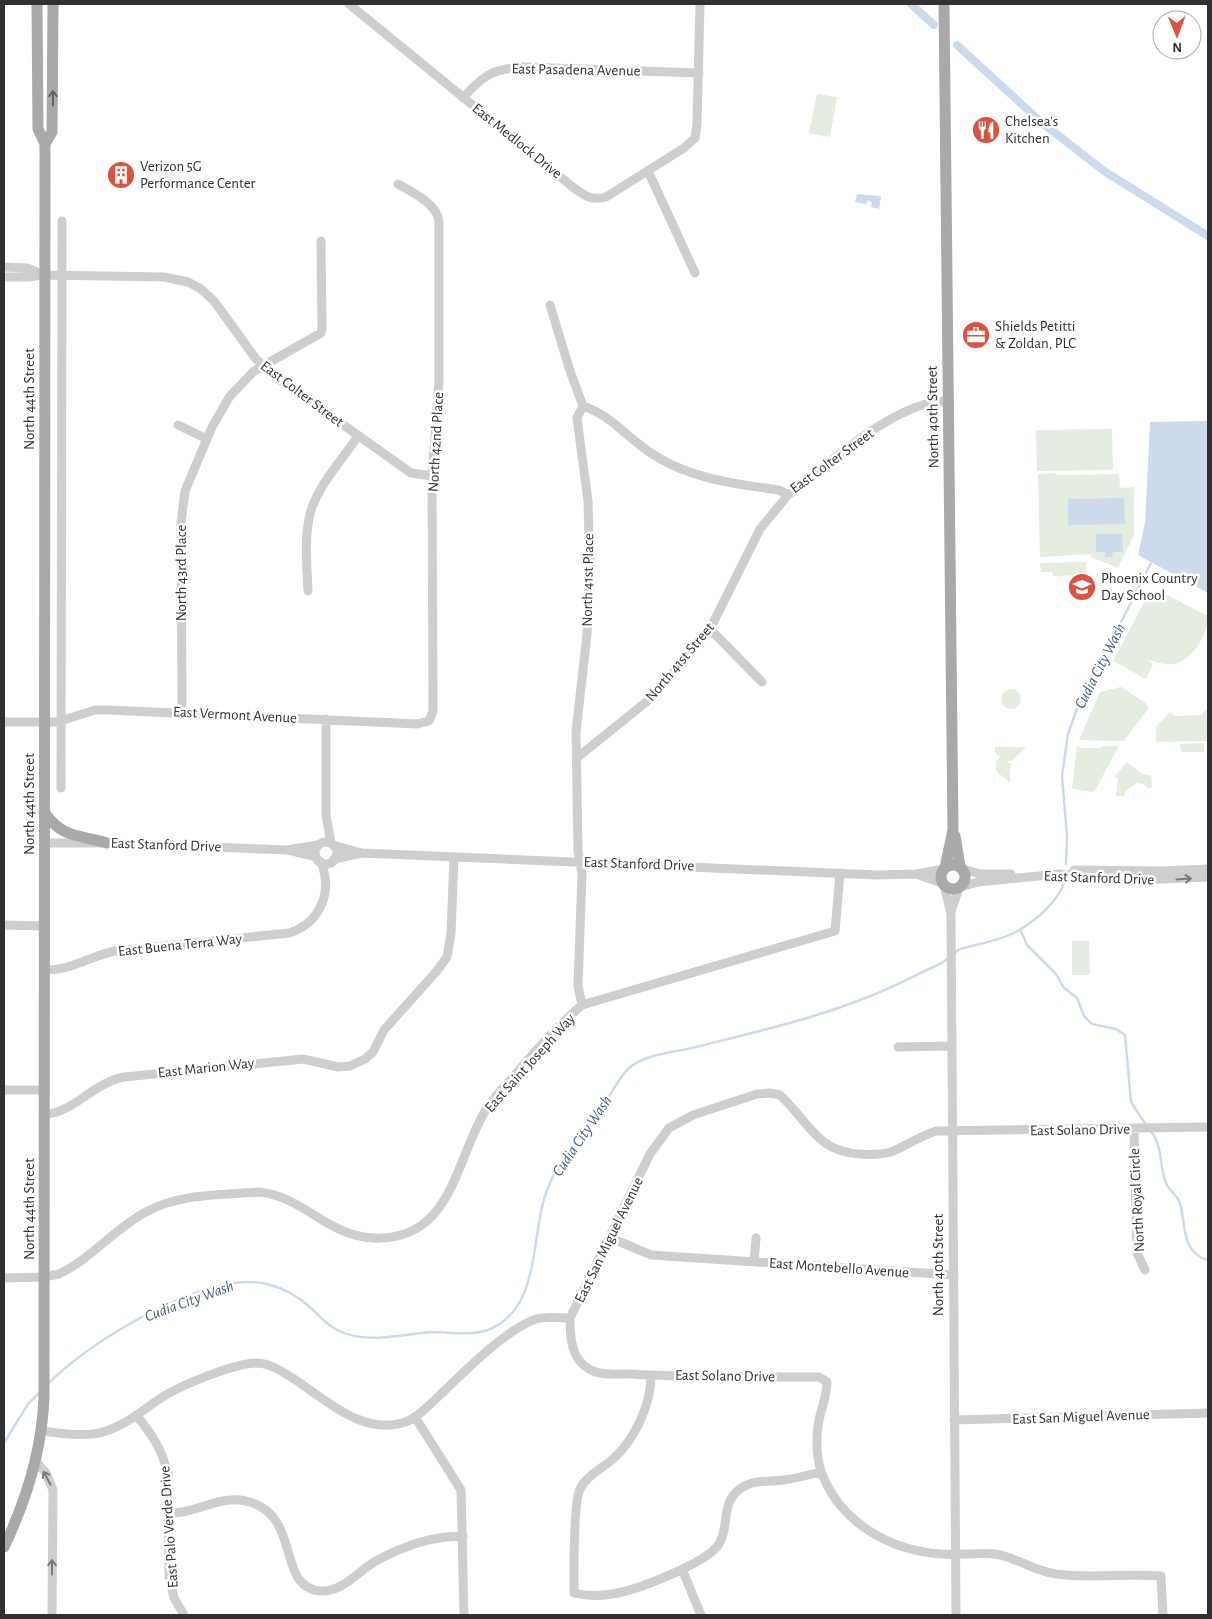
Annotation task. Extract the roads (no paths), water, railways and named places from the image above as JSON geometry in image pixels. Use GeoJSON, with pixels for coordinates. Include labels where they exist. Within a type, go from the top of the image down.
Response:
{"type":"FeatureCollection","features":[{"type":"Feature","properties":{"kind":"main road","name":"North 44th Street"},"geometry":{"type":"LineString","coordinates":[[4,1547],[24,1503],[36,1462],[42,1431],[45,1362],[45,144],[38,129],[37,4]]}},
{"type":"Feature","properties":{"kind":"main road","name":"North 44th Street"},"geometry":{"type":"LineString","coordinates":[[45,144],[52,132],[53,4]]}},
{"type":"Feature","properties":{"kind":"main road","name":"North 40th Street"},"geometry":{"type":"LineString","coordinates":[[944,4],[953,830],[961,868]]}},
{"type":"Feature","properties":{"kind":"main road"},"geometry":{"type":"LineString","coordinates":[[44,812],[52,824],[62,832],[107,843]]}},
{"type":"Feature","properties":{"kind":"main road","name":"North 40th Street"},"geometry":{"type":"LineString","coordinates":[[945,868],[953,830]]}},
{"type":"Feature","properties":{"kind":"main road"},"geometry":{"type":"LineString","coordinates":[[952,865],[961,868],[966,876],[960,887],[953,890],[943,884],[941,876],[945,868],[952,865]]}},
{"type":"Feature","properties":{"kind":"street","name":"East Medlock Drive"},"geometry":{"type":"LineString","coordinates":[[350,4],[588,198],[598,199],[606,197],[684,148],[695,138],[699,73]]}},
{"type":"Feature","properties":{"kind":"street"},"geometry":{"type":"LineString","coordinates":[[699,73],[700,4]]}},
{"type":"Feature","properties":{"kind":"street","name":"East Pasadena Avenue"},"geometry":{"type":"LineString","coordinates":[[463,98],[483,78],[503,68],[523,67],[699,73]]}},
{"type":"Feature","properties":{"kind":"street"},"geometry":{"type":"LineString","coordinates":[[648,171],[695,273]]}},
{"type":"Feature","properties":{"kind":"street","name":"North 42nd Place"},"geometry":{"type":"LineString","coordinates":[[398,184],[439,214],[439,380],[432,476],[433,711],[429,721]]}},
{"type":"Feature","properties":{"kind":"street"},"geometry":{"type":"LineString","coordinates":[[61,788],[62,221]]}},
{"type":"Feature","properties":{"kind":"street","name":"North 43rd Place"},"geometry":{"type":"LineString","coordinates":[[182,712],[182,506],[185,491],[207,438],[230,396],[254,371],[321,333],[321,242]]}},
{"type":"Feature","properties":{"kind":"street","name":"East Colter Street"},"geometry":{"type":"LineString","coordinates":[[4,267],[27,268],[44,275]]}},
{"type":"Feature","properties":{"kind":"street","name":"East Colter Street"},"geometry":{"type":"LineString","coordinates":[[4,277],[44,275],[164,277],[188,282],[202,289],[214,301],[256,359],[264,366],[411,473],[432,476]]}},
{"type":"Feature","properties":{"kind":"street"},"geometry":{"type":"LineString","coordinates":[[550,305],[583,406]]}},
{"type":"Feature","properties":{"kind":"street","name":"East Colter Street"},"geometry":{"type":"LineString","coordinates":[[583,406],[606,415],[648,451],[671,464],[708,478],[779,490],[788,495],[839,455],[888,422],[922,403],[947,401]]}},
{"type":"Feature","properties":{"kind":"street","name":"North 41st Place"},"geometry":{"type":"LineString","coordinates":[[582,1005],[578,986],[582,874],[579,862],[577,718],[587,638],[590,576],[588,502],[577,418],[583,406]]}},
{"type":"Feature","properties":{"kind":"street"},"geometry":{"type":"LineString","coordinates":[[178,426],[207,438]]}},
{"type":"Feature","properties":{"kind":"street"},"geometry":{"type":"LineString","coordinates":[[308,591],[307,535],[310,515],[318,494],[358,436]]}},
{"type":"Feature","properties":{"kind":"street","name":"North 41st Street"},"geometry":{"type":"LineString","coordinates":[[578,757],[651,698],[710,629],[760,530],[788,495]]}},
{"type":"Feature","properties":{"kind":"street"},"geometry":{"type":"LineString","coordinates":[[710,629],[762,682]]}},
{"type":"Feature","properties":{"kind":"street","name":"East Vermont Avenue"},"geometry":{"type":"LineString","coordinates":[[4,722],[44,723],[62,721],[95,710],[182,712],[417,724],[429,721]]}},
{"type":"Feature","properties":{"kind":"street"},"geometry":{"type":"LineString","coordinates":[[326,719],[326,815],[332,844],[336,852],[326,885]]}},
{"type":"Feature","properties":{"kind":"street"},"geometry":{"type":"LineString","coordinates":[[326,815],[319,844],[315,850],[326,885]]}},
{"type":"Feature","properties":{"kind":"street","name":"East Stanford Drive"},"geometry":{"type":"LineString","coordinates":[[44,843],[107,843],[287,850],[319,844],[332,844],[362,853],[840,873],[916,874],[945,868]]}},
{"type":"Feature","properties":{"kind":"street","name":"East Stanford Drive"},"geometry":{"type":"LineString","coordinates":[[287,850],[319,860],[333,860],[362,853]]}},
{"type":"Feature","properties":{"kind":"street","name":"East Marion Way"},"geometry":{"type":"LineString","coordinates":[[44,1114],[60,1113],[102,1083],[124,1077],[303,1059],[330,1066],[350,1066],[373,1052],[384,1030],[447,957],[451,933],[454,857]]}},
{"type":"Feature","properties":{"kind":"street","name":"East Stanford Drive"},"geometry":{"type":"LineString","coordinates":[[961,868],[970,872],[990,875],[1058,870],[1163,872],[1208,869]]}},
{"type":"Feature","properties":{"kind":"street","name":"East Saint Joseph Way"},"geometry":{"type":"LineString","coordinates":[[44,1277],[65,1272],[145,1212],[167,1202],[187,1198],[259,1192],[293,1201],[328,1226],[357,1236],[375,1238],[395,1236],[410,1231],[425,1223],[446,1200],[478,1124],[488,1106],[567,1018],[582,1005],[836,931],[840,873]]}},
{"type":"Feature","properties":{"kind":"street","name":"East Stanford Drive"},"geometry":{"type":"LineString","coordinates":[[916,874],[943,884]]}},
{"type":"Feature","properties":{"kind":"street","name":"East Stanford Drive"},"geometry":{"type":"LineString","coordinates":[[960,887],[978,882],[1058,874],[1140,880],[1208,877]]}},
{"type":"Feature","properties":{"kind":"street","name":"North 40th Street"},"geometry":{"type":"LineString","coordinates":[[943,884],[951,914],[956,1615]]}},
{"type":"Feature","properties":{"kind":"street","name":"East Buena Terra Way"},"geometry":{"type":"LineString","coordinates":[[44,970],[64,970],[91,957],[115,951],[289,933],[305,926],[315,918],[323,904],[326,885]]}},
{"type":"Feature","properties":{"kind":"street","name":"North 40th Street"},"geometry":{"type":"LineString","coordinates":[[951,914],[960,887]]}},
{"type":"Feature","properties":{"kind":"street"},"geometry":{"type":"LineString","coordinates":[[4,925],[44,926]]}},
{"type":"Feature","properties":{"kind":"street"},"geometry":{"type":"LineString","coordinates":[[898,1047],[951,1046]]}},
{"type":"Feature","properties":{"kind":"street"},"geometry":{"type":"LineString","coordinates":[[4,1090],[44,1090]]}},
{"type":"Feature","properties":{"kind":"street","name":"East San Miguel Avenue"},"geometry":{"type":"LineString","coordinates":[[42,1431],[92,1434],[105,1432],[177,1389],[232,1369],[256,1363],[280,1369],[352,1417],[369,1425],[391,1426],[404,1423],[414,1417],[481,1356],[522,1327],[537,1319],[570,1318],[650,1154],[669,1128],[693,1115],[757,1094],[770,1093],[780,1095],[826,1145],[838,1151],[875,1155],[891,1152],[919,1137],[936,1131],[952,1132]]}},
{"type":"Feature","properties":{"kind":"street","name":"East Solano Drive"},"geometry":{"type":"LineString","coordinates":[[952,1132],[1208,1127]]}},
{"type":"Feature","properties":{"kind":"street","name":"North Royal Circle"},"geometry":{"type":"LineString","coordinates":[[1134,1128],[1137,1253],[1145,1270]]}},
{"type":"Feature","properties":{"kind":"street","name":"East Montebello Avenue"},"geometry":{"type":"LineString","coordinates":[[610,1238],[651,1254],[954,1275]]}},
{"type":"Feature","properties":{"kind":"street","name":"East Montebello Avenue"},"geometry":{"type":"LineString","coordinates":[[754,1262],[756,1238]]}},
{"type":"Feature","properties":{"kind":"street"},"geometry":{"type":"LineString","coordinates":[[4,1278],[44,1277]]}},
{"type":"Feature","properties":{"kind":"street","name":"East Solano Drive"},"geometry":{"type":"LineString","coordinates":[[570,1318],[570,1338],[574,1352],[590,1370],[600,1373],[651,1376],[820,1378],[827,1382],[827,1396],[818,1427],[818,1456],[822,1472]]}},
{"type":"Feature","properties":{"kind":"street"},"geometry":{"type":"LineString","coordinates":[[651,1376],[649,1394],[634,1433],[615,1457],[585,1482],[580,1489],[576,1506],[574,1593],[597,1595],[625,1592],[702,1560],[719,1544],[729,1500],[738,1490],[756,1482],[784,1480],[822,1472],[843,1508],[877,1537],[913,1550],[955,1554],[1003,1555],[1044,1572],[1162,1576],[1163,1615]]}},
{"type":"Feature","properties":{"kind":"street","name":"East San Miguel Avenue"},"geometry":{"type":"LineString","coordinates":[[954,1420],[1208,1413]]}},
{"type":"Feature","properties":{"kind":"street","name":"East Palo Verde Drive"},"geometry":{"type":"LineString","coordinates":[[136,1415],[158,1444],[165,1459],[168,1474],[171,1588],[184,1615]]}},
{"type":"Feature","properties":{"kind":"street"},"geometry":{"type":"LineString","coordinates":[[414,1417],[461,1490],[464,1615]]}},
{"type":"Feature","properties":{"kind":"street"},"geometry":{"type":"LineString","coordinates":[[36,1462],[46,1473],[53,1490],[52,1615]]}},
{"type":"Feature","properties":{"kind":"street"},"geometry":{"type":"LineString","coordinates":[[168,1513],[190,1511],[214,1501],[225,1499],[252,1503],[280,1525],[288,1544],[293,1572],[298,1579],[306,1586],[322,1591],[341,1586],[376,1561],[408,1546],[434,1539],[463,1536]]}},
{"type":"Feature","properties":{"kind":"street"},"geometry":{"type":"LineString","coordinates":[[682,1569],[701,1615]]}},
{"type":"Feature","properties":{"kind":"water"},"geometry":{"type":"Polygon","coordinates":[[[857,194],[881,196],[879,209],[871,207],[872,202],[867,201],[866,204],[855,202],[857,194]]]}},
{"type":"Feature","properties":{"kind":"water"},"geometry":{"type":"Polygon","coordinates":[[[1208,421],[1208,593],[1138,555],[1145,523],[1150,422],[1208,421]]]}},
{"type":"Feature","properties":{"kind":"water"},"geometry":{"type":"Polygon","coordinates":[[[1124,498],[1125,524],[1068,525],[1068,499],[1124,498]]]}},
{"type":"Feature","properties":{"kind":"water"},"geometry":{"type":"Polygon","coordinates":[[[1096,534],[1122,534],[1123,552],[1113,552],[1112,557],[1105,557],[1105,552],[1096,552],[1096,534]]]}},
{"type":"Feature","properties":{"kind":"waterway"},"geometry":{"type":"LineString","coordinates":[[911,4],[934,25]]}},
{"type":"Feature","properties":{"kind":"waterway"},"geometry":{"type":"LineString","coordinates":[[957,45],[1041,122],[1104,171],[1208,236]]}},
{"type":"Feature","properties":{"kind":"waterway","name":"Cudia City Wash"},"geometry":{"type":"LineString","coordinates":[[1066,864],[1067,836],[1062,776],[1068,734],[1077,709],[1152,561]]}},
{"type":"Feature","properties":{"kind":"waterway","name":"Cudia City Wash"},"geometry":{"type":"LineString","coordinates":[[954,953],[960,949],[1002,938],[1023,928],[1052,903],[1065,880]]}},
{"type":"Feature","properties":{"kind":"waterway"},"geometry":{"type":"LineString","coordinates":[[1020,929],[1027,945],[1056,974],[1064,988],[1077,998],[1084,1016],[1092,1024],[1116,1029],[1125,1035],[1131,1102],[1146,1125]]}},
{"type":"Feature","properties":{"kind":"waterway","name":"Cudia City Wash"},"geometry":{"type":"LineString","coordinates":[[48,1384],[66,1367],[91,1349],[119,1330],[150,1313],[182,1298],[214,1287],[242,1282],[267,1284],[285,1290],[306,1304],[333,1328],[360,1337],[372,1338],[432,1332],[468,1333],[488,1330],[505,1320],[518,1305],[526,1288],[542,1208],[552,1178],[619,1080],[634,1064],[649,1057],[798,1021],[840,1008],[891,987],[942,963],[948,958]]}},
{"type":"Feature","properties":{"kind":"waterway"},"geometry":{"type":"LineString","coordinates":[[1151,1131],[1158,1144],[1164,1178],[1179,1201],[1188,1243],[1199,1256],[1208,1260]]}},
{"type":"Feature","properties":{"kind":"waterway","name":"Cudia City Wash"},"geometry":{"type":"LineString","coordinates":[[4,1443],[28,1404],[40,1392]]}},
{"type":"Feature","properties":{"kind":"place","name":"Chelsea's Kitchen"},"geometry":{"type":"Point","coordinates":[986,130]}},
{"type":"Feature","properties":{"kind":"place","name":"Verizon 5G Performance Center"},"geometry":{"type":"Point","coordinates":[121,175]}},
{"type":"Feature","properties":{"kind":"place","name":"Shields Petitti & Zoldan, PLC"},"geometry":{"type":"Point","coordinates":[976,335]}},
{"type":"Feature","properties":{"kind":"place","name":"Phoenix Country Day School"},"geometry":{"type":"Point","coordinates":[1082,587]}}]}
